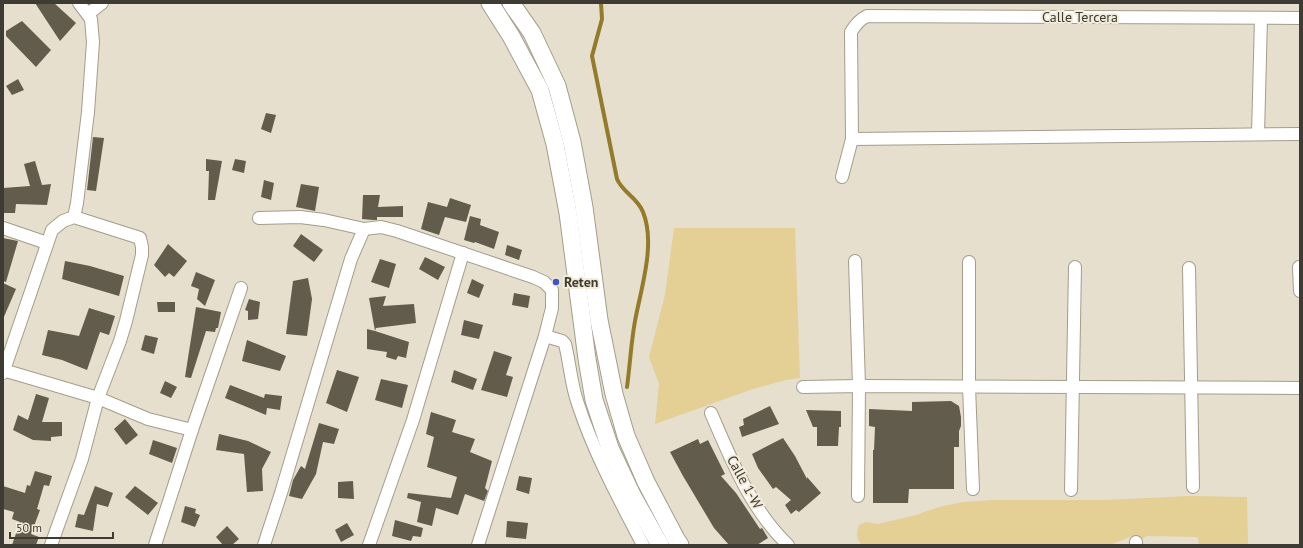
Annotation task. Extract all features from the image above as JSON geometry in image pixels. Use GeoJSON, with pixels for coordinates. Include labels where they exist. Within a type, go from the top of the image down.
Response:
{"type":"FeatureCollection","features":[{"type":"Feature","properties":{"kind":"main road"},"geometry":{"type":"LineString","coordinates":[[490,3],[511,36],[540,90],[555,144],[568,213],[587,359],[594,400],[610,448],[632,495],[660,545]]}},
{"type":"Feature","properties":{"kind":"main road"},"geometry":{"type":"LineString","coordinates":[[511,3],[532,33],[557,86],[572,142],[584,207],[599,320],[614,394],[626,436],[646,482],[680,545]]}},
{"type":"Feature","properties":{"kind":"street"},"geometry":{"type":"LineString","coordinates":[[74,217],[88,112],[93,42],[91,19],[79,3]]}},
{"type":"Feature","properties":{"kind":"street"},"geometry":{"type":"LineString","coordinates":[[88,14],[102,3]]}},
{"type":"Feature","properties":{"kind":"street","name":"Calle Tercera"},"geometry":{"type":"LineString","coordinates":[[852,139],[851,32],[860,20],[867,16],[1300,18]]}},
{"type":"Feature","properties":{"kind":"street"},"geometry":{"type":"LineString","coordinates":[[1258,134],[1261,18]]}},
{"type":"Feature","properties":{"kind":"street"},"geometry":{"type":"LineString","coordinates":[[842,178],[852,139],[1300,134]]}},
{"type":"Feature","properties":{"kind":"street"},"geometry":{"type":"LineString","coordinates":[[51,545],[82,459],[98,398],[126,321],[142,255],[140,238],[74,217],[63,222],[52,230],[3,371],[98,398],[148,419],[192,430]]}},
{"type":"Feature","properties":{"kind":"street"},"geometry":{"type":"LineString","coordinates":[[259,218],[300,217],[324,220],[364,229],[381,227],[533,277],[544,282],[552,290],[552,308],[545,336],[478,545]]}},
{"type":"Feature","properties":{"kind":"street"},"geometry":{"type":"LineString","coordinates":[[3,228],[47,243]]}},
{"type":"Feature","properties":{"kind":"street"},"geometry":{"type":"LineString","coordinates":[[264,545],[351,259],[364,229]]}},
{"type":"Feature","properties":{"kind":"street"},"geometry":{"type":"LineString","coordinates":[[369,545],[413,420],[463,254]]}},
{"type":"Feature","properties":{"kind":"street"},"geometry":{"type":"LineString","coordinates":[[855,261],[859,386],[858,496]]}},
{"type":"Feature","properties":{"kind":"street"},"geometry":{"type":"LineString","coordinates":[[969,262],[969,387],[973,489]]}},
{"type":"Feature","properties":{"kind":"street"},"geometry":{"type":"LineString","coordinates":[[1072,490],[1074,267]]}},
{"type":"Feature","properties":{"kind":"street"},"geometry":{"type":"LineString","coordinates":[[1299,267],[1300,291]]}},
{"type":"Feature","properties":{"kind":"street"},"geometry":{"type":"LineString","coordinates":[[1189,268],[1193,488]]}},
{"type":"Feature","properties":{"kind":"street"},"geometry":{"type":"LineString","coordinates":[[155,545],[192,430],[241,288]]}},
{"type":"Feature","properties":{"kind":"street"},"geometry":{"type":"LineString","coordinates":[[545,336],[562,341],[565,344],[577,402],[589,435],[643,545]]}},
{"type":"Feature","properties":{"kind":"street"},"geometry":{"type":"LineString","coordinates":[[803,387],[1300,388]]}},
{"type":"Feature","properties":{"kind":"street","name":"Calle 1-W"},"geometry":{"type":"LineString","coordinates":[[711,413],[735,468],[756,505],[777,535],[788,545]]}},
{"type":"Feature","properties":{"kind":"shaded area"},"geometry":{"type":"Polygon","coordinates":[[[674,228],[795,228],[800,378],[786,380],[753,389],[655,424],[659,384],[649,357],[665,295],[674,228]]]}},
{"type":"Feature","properties":{"kind":"shaded area"},"geometry":{"type":"Polygon","coordinates":[[[1189,496],[1247,497],[1248,545],[1199,545],[1198,537],[1147,536],[1136,542],[1132,536],[1110,545],[862,545],[857,536],[859,525],[866,522],[878,524],[963,502],[994,500],[1106,500],[1189,496]]]}},
{"type":"Feature","properties":{"kind":"building"},"geometry":{"type":"Polygon","coordinates":[[[35,3],[54,3],[76,23],[60,41],[35,3]]]}},
{"type":"Feature","properties":{"kind":"building"},"geometry":{"type":"Polygon","coordinates":[[[22,21],[51,50],[36,67],[6,36],[6,31],[22,21]]]}},
{"type":"Feature","properties":{"kind":"building"},"geometry":{"type":"Polygon","coordinates":[[[18,79],[24,90],[12,95],[6,86],[18,79]]]}},
{"type":"Feature","properties":{"kind":"building"},"geometry":{"type":"Polygon","coordinates":[[[266,113],[276,115],[271,133],[261,129],[266,113]]]}},
{"type":"Feature","properties":{"kind":"building"},"geometry":{"type":"Polygon","coordinates":[[[93,137],[104,138],[96,191],[87,190],[93,137]]]}},
{"type":"Feature","properties":{"kind":"building"},"geometry":{"type":"Polygon","coordinates":[[[206,159],[222,161],[215,200],[208,200],[209,171],[206,171],[206,159]]]}},
{"type":"Feature","properties":{"kind":"building"},"geometry":{"type":"Polygon","coordinates":[[[235,159],[246,161],[244,173],[232,170],[235,159]]]}},
{"type":"Feature","properties":{"kind":"building"},"geometry":{"type":"Polygon","coordinates":[[[35,161],[42,185],[51,184],[47,205],[16,204],[15,213],[3,213],[3,188],[30,186],[24,164],[35,161]]]}},
{"type":"Feature","properties":{"kind":"building"},"geometry":{"type":"Polygon","coordinates":[[[264,180],[274,183],[271,200],[261,197],[264,180]]]}},
{"type":"Feature","properties":{"kind":"building"},"geometry":{"type":"Polygon","coordinates":[[[301,184],[319,187],[315,211],[296,207],[301,184]]]}},
{"type":"Feature","properties":{"kind":"building"},"geometry":{"type":"Polygon","coordinates":[[[363,195],[380,195],[378,207],[403,206],[403,217],[377,217],[377,220],[362,219],[363,195]]]}},
{"type":"Feature","properties":{"kind":"building"},"geometry":{"type":"Polygon","coordinates":[[[450,198],[471,205],[466,222],[445,217],[439,235],[421,229],[428,202],[447,207],[450,198]]]}},
{"type":"Feature","properties":{"kind":"building"},"geometry":{"type":"Polygon","coordinates":[[[470,216],[481,219],[480,225],[499,232],[494,249],[475,242],[464,240],[470,216]]]}},
{"type":"Feature","properties":{"kind":"building"},"geometry":{"type":"Polygon","coordinates":[[[301,234],[323,250],[314,262],[293,246],[301,234]]]}},
{"type":"Feature","properties":{"kind":"building"},"geometry":{"type":"Polygon","coordinates":[[[3,238],[18,241],[6,282],[3,281],[3,238]]]}},
{"type":"Feature","properties":{"kind":"building"},"geometry":{"type":"Polygon","coordinates":[[[168,244],[187,261],[174,277],[169,273],[165,277],[154,265],[168,244]]]}},
{"type":"Feature","properties":{"kind":"building"},"geometry":{"type":"Polygon","coordinates":[[[507,245],[522,250],[519,260],[505,255],[507,245]]]}},
{"type":"Feature","properties":{"kind":"building"},"geometry":{"type":"Polygon","coordinates":[[[425,257],[445,267],[438,280],[419,269],[425,257]]]}},
{"type":"Feature","properties":{"kind":"building"},"geometry":{"type":"Polygon","coordinates":[[[380,259],[396,264],[389,288],[371,282],[380,259]]]}},
{"type":"Feature","properties":{"kind":"building"},"geometry":{"type":"Polygon","coordinates":[[[65,261],[90,266],[124,276],[119,296],[62,279],[65,261]]]}},
{"type":"Feature","properties":{"kind":"building"},"geometry":{"type":"Polygon","coordinates":[[[196,272],[215,280],[205,306],[197,299],[199,289],[191,286],[196,272]]]}},
{"type":"Feature","properties":{"kind":"building"},"geometry":{"type":"Polygon","coordinates":[[[308,278],[312,299],[307,336],[286,334],[293,281],[308,278]]]}},
{"type":"Feature","properties":{"kind":"building"},"geometry":{"type":"Polygon","coordinates":[[[472,279],[484,285],[479,298],[467,293],[472,279]]]}},
{"type":"Feature","properties":{"kind":"building"},"geometry":{"type":"Polygon","coordinates":[[[3,283],[16,289],[3,319],[3,283]]]}},
{"type":"Feature","properties":{"kind":"building"},"geometry":{"type":"Polygon","coordinates":[[[514,293],[530,296],[528,308],[512,305],[514,293]]]}},
{"type":"Feature","properties":{"kind":"building"},"geometry":{"type":"Polygon","coordinates":[[[386,296],[383,306],[414,304],[416,323],[376,328],[375,331],[369,298],[386,296]]]}},
{"type":"Feature","properties":{"kind":"building"},"geometry":{"type":"Polygon","coordinates":[[[249,299],[260,302],[258,319],[248,320],[248,311],[245,310],[249,299]]]}},
{"type":"Feature","properties":{"kind":"building"},"geometry":{"type":"Polygon","coordinates":[[[157,302],[175,302],[175,312],[158,312],[157,302]]]}},
{"type":"Feature","properties":{"kind":"building"},"geometry":{"type":"Polygon","coordinates":[[[196,307],[221,312],[218,328],[216,328],[215,332],[206,331],[191,378],[185,377],[196,307]]]}},
{"type":"Feature","properties":{"kind":"building"},"geometry":{"type":"Polygon","coordinates":[[[89,308],[115,316],[109,335],[100,332],[87,370],[62,360],[42,355],[48,330],[79,336],[89,308]]]}},
{"type":"Feature","properties":{"kind":"building"},"geometry":{"type":"Polygon","coordinates":[[[464,320],[483,325],[479,339],[461,335],[464,320]]]}},
{"type":"Feature","properties":{"kind":"building"},"geometry":{"type":"Polygon","coordinates":[[[367,329],[409,342],[406,358],[398,356],[396,360],[386,357],[387,352],[367,349],[367,329]]]}},
{"type":"Feature","properties":{"kind":"building"},"geometry":{"type":"Polygon","coordinates":[[[145,335],[158,338],[154,354],[141,350],[145,335]]]}},
{"type":"Feature","properties":{"kind":"building"},"geometry":{"type":"Polygon","coordinates":[[[247,340],[286,356],[280,371],[242,361],[247,340]]]}},
{"type":"Feature","properties":{"kind":"building"},"geometry":{"type":"Polygon","coordinates":[[[494,351],[512,357],[506,375],[513,377],[507,397],[481,390],[494,351]]]}},
{"type":"Feature","properties":{"kind":"building"},"geometry":{"type":"Polygon","coordinates":[[[337,370],[359,377],[347,412],[326,403],[337,370]]]}},
{"type":"Feature","properties":{"kind":"building"},"geometry":{"type":"Polygon","coordinates":[[[454,370],[477,379],[473,390],[451,382],[454,370]]]}},
{"type":"Feature","properties":{"kind":"building"},"geometry":{"type":"Polygon","coordinates":[[[381,379],[408,385],[402,408],[375,400],[381,379]]]}},
{"type":"Feature","properties":{"kind":"building"},"geometry":{"type":"Polygon","coordinates":[[[165,381],[177,387],[171,398],[160,393],[165,381]]]}},
{"type":"Feature","properties":{"kind":"building"},"geometry":{"type":"Polygon","coordinates":[[[230,385],[264,398],[265,394],[282,396],[280,410],[267,408],[266,415],[225,398],[230,385]]]}},
{"type":"Feature","properties":{"kind":"building"},"geometry":{"type":"Polygon","coordinates":[[[36,394],[49,398],[42,422],[62,422],[62,436],[51,437],[51,441],[33,440],[13,430],[18,415],[28,420],[36,394]]]}},
{"type":"Feature","properties":{"kind":"building"},"geometry":{"type":"Polygon","coordinates":[[[951,401],[959,406],[961,417],[959,447],[954,447],[954,489],[909,489],[908,503],[873,503],[873,450],[875,427],[869,426],[869,409],[912,411],[912,402],[951,401]]]}},
{"type":"Feature","properties":{"kind":"building"},"geometry":{"type":"Polygon","coordinates":[[[770,406],[779,424],[742,437],[739,427],[744,425],[743,419],[770,406]]]}},
{"type":"Feature","properties":{"kind":"building"},"geometry":{"type":"Polygon","coordinates":[[[806,410],[841,411],[841,427],[839,427],[838,446],[817,446],[817,427],[813,427],[806,410]]]}},
{"type":"Feature","properties":{"kind":"building"},"geometry":{"type":"Polygon","coordinates":[[[431,412],[456,420],[452,432],[475,439],[470,452],[492,461],[485,488],[488,491],[484,501],[465,494],[458,515],[436,508],[432,526],[417,522],[421,502],[407,498],[408,493],[451,498],[457,477],[427,467],[434,437],[426,434],[431,412]]]}},
{"type":"Feature","properties":{"kind":"building"},"geometry":{"type":"Polygon","coordinates":[[[125,419],[138,435],[126,445],[114,429],[125,419]]]}},
{"type":"Feature","properties":{"kind":"building"},"geometry":{"type":"Polygon","coordinates":[[[319,423],[339,429],[334,444],[323,442],[316,474],[302,499],[289,496],[293,480],[301,466],[305,469],[319,423]]]}},
{"type":"Feature","properties":{"kind":"building"},"geometry":{"type":"Polygon","coordinates":[[[219,434],[248,441],[271,452],[262,469],[263,491],[247,492],[244,454],[216,450],[219,434]]]}},
{"type":"Feature","properties":{"kind":"building"},"geometry":{"type":"Polygon","coordinates":[[[783,438],[795,456],[807,479],[807,477],[821,493],[799,512],[796,510],[791,514],[785,505],[791,500],[776,487],[773,489],[758,468],[752,454],[783,438]]]}},
{"type":"Feature","properties":{"kind":"building"},"geometry":{"type":"Polygon","coordinates":[[[698,439],[700,444],[708,440],[725,474],[721,476],[736,493],[760,529],[762,528],[768,538],[757,545],[729,545],[714,528],[683,476],[670,452],[698,439]]]}},
{"type":"Feature","properties":{"kind":"building"},"geometry":{"type":"Polygon","coordinates":[[[153,440],[177,448],[172,463],[149,454],[153,440]]]}},
{"type":"Feature","properties":{"kind":"building"},"geometry":{"type":"Polygon","coordinates":[[[35,471],[52,476],[49,486],[44,485],[37,509],[40,510],[31,534],[39,537],[36,545],[12,545],[20,522],[12,519],[14,512],[3,509],[3,486],[25,493],[27,485],[30,486],[35,471]]]}},
{"type":"Feature","properties":{"kind":"building"},"geometry":{"type":"Polygon","coordinates":[[[519,476],[532,478],[529,494],[516,490],[519,476]]]}},
{"type":"Feature","properties":{"kind":"building"},"geometry":{"type":"Polygon","coordinates":[[[353,481],[354,499],[338,498],[338,482],[353,481]]]}},
{"type":"Feature","properties":{"kind":"building"},"geometry":{"type":"Polygon","coordinates":[[[95,486],[113,493],[108,507],[97,504],[93,531],[75,527],[78,514],[84,515],[95,486]]]}},
{"type":"Feature","properties":{"kind":"building"},"geometry":{"type":"Polygon","coordinates":[[[135,486],[158,503],[148,515],[125,497],[135,486]]]}},
{"type":"Feature","properties":{"kind":"building"},"geometry":{"type":"Polygon","coordinates":[[[185,506],[196,509],[195,513],[200,515],[195,527],[181,522],[185,506]]]}},
{"type":"Feature","properties":{"kind":"building"},"geometry":{"type":"Polygon","coordinates":[[[395,520],[423,528],[421,537],[413,536],[411,541],[392,536],[395,520]]]}},
{"type":"Feature","properties":{"kind":"building"},"geometry":{"type":"Polygon","coordinates":[[[507,521],[528,523],[526,539],[506,537],[507,521]]]}},
{"type":"Feature","properties":{"kind":"building"},"geometry":{"type":"Polygon","coordinates":[[[347,523],[354,535],[341,542],[335,530],[347,523]]]}},
{"type":"Feature","properties":{"kind":"building"},"geometry":{"type":"Polygon","coordinates":[[[227,526],[239,539],[232,545],[223,545],[216,537],[227,526]]]}},
{"type":"Feature","properties":{"kind":"waterway"},"geometry":{"type":"LineString","coordinates":[[601,3],[602,19],[592,56],[617,179],[623,188],[637,202],[643,212],[647,225],[648,238],[648,252],[634,329],[627,387]]}},
{"type":"Feature","properties":{"kind":"place","name":"Reten"},"geometry":{"type":"Point","coordinates":[556,282]}}]}
